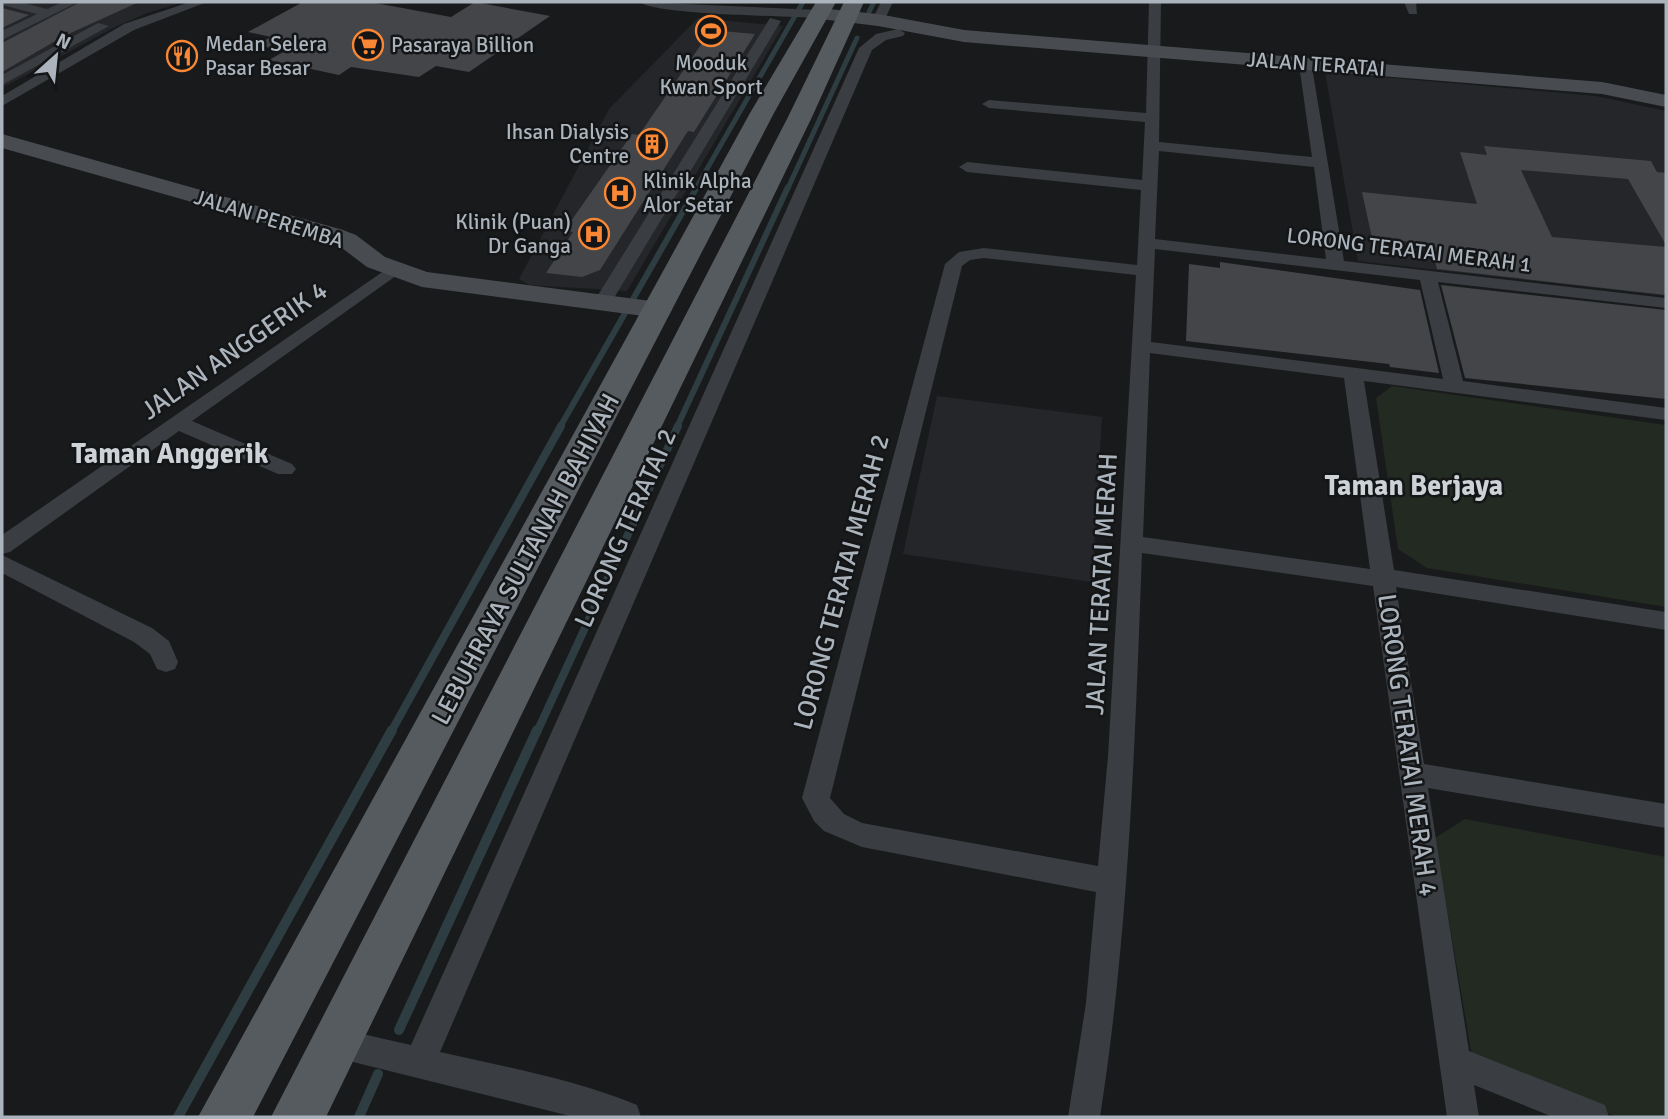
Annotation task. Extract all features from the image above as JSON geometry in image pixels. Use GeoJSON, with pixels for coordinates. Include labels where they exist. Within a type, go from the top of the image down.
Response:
{"type":"FeatureCollection","features":[{"type":"Feature","properties":{"kind":"main road","name":"LEBUHRAYA SULTANAH BAHIYAH"},"geometry":{"type":"LineString","coordinates":[[225,1117],[629,306],[762,113],[813,16]]}},
{"type":"Feature","properties":{"kind":"main road","name":"LEBUHRAYA SULTANAH BAHIYAH"},"geometry":{"type":"LineString","coordinates":[[298,1117],[800,117],[848,16]]}},
{"type":"Feature","properties":{"kind":"street"},"geometry":{"type":"LineString","coordinates":[[2,5],[7,2],[46,13]]}},
{"type":"Feature","properties":{"kind":"street"},"geometry":{"type":"LineString","coordinates":[[2,36],[72,2]]}},
{"type":"Feature","properties":{"kind":"street"},"geometry":{"type":"LineString","coordinates":[[2,81],[72,40],[136,10],[164,2]]}},
{"type":"Feature","properties":{"kind":"street"},"geometry":{"type":"LineString","coordinates":[[2,102],[129,27],[201,2]]}},
{"type":"Feature","properties":{"kind":"street"},"geometry":{"type":"LineString","coordinates":[[646,2],[681,7],[735,5],[781,18]]}},
{"type":"Feature","properties":{"kind":"street"},"geometry":{"type":"LineString","coordinates":[[878,20],[887,2]]}},
{"type":"Feature","properties":{"kind":"street","name":"JALAN TERATAI MERAH"},"geometry":{"type":"LineString","coordinates":[[1084,1117],[1099,1016],[1121,757],[1156,51],[1155,2]]}},
{"type":"Feature","properties":{"kind":"street"},"geometry":{"type":"LineString","coordinates":[[681,7],[702,14],[781,18],[848,16]]}},
{"type":"Feature","properties":{"kind":"street","name":"JALAN TERATAI"},"geometry":{"type":"LineString","coordinates":[[848,16],[964,36]]}},
{"type":"Feature","properties":{"kind":"street","name":"JALAN TERATAI"},"geometry":{"type":"LineString","coordinates":[[848,16],[898,33],[964,36],[1569,85],[1666,101]]}},
{"type":"Feature","properties":{"kind":"street"},"geometry":{"type":"LineString","coordinates":[[629,306],[781,18]]}},
{"type":"Feature","properties":{"kind":"street","name":"LORONG TERATAI 2"},"geometry":{"type":"LineString","coordinates":[[419,1063],[869,44],[881,37],[898,33]]}},
{"type":"Feature","properties":{"kind":"street"},"geometry":{"type":"LineString","coordinates":[[1307,64],[1336,265]]}},
{"type":"Feature","properties":{"kind":"street"},"geometry":{"type":"LineString","coordinates":[[2,88],[20,91]]}},
{"type":"Feature","properties":{"kind":"street"},"geometry":{"type":"LineString","coordinates":[[989,104],[1152,118]]}},
{"type":"Feature","properties":{"kind":"street","name":"JALAN PEREMBA"},"geometry":{"type":"LineString","coordinates":[[2,141],[334,236],[394,269],[422,279],[629,306]]}},
{"type":"Feature","properties":{"kind":"street"},"geometry":{"type":"LineString","coordinates":[[1151,146],[1321,163]]}},
{"type":"Feature","properties":{"kind":"street"},"geometry":{"type":"LineString","coordinates":[[967,167],[1149,186]]}},
{"type":"Feature","properties":{"kind":"street","name":"LORONG TERATAI MERAH 1"},"geometry":{"type":"LineString","coordinates":[[1146,243],[1666,303]]}},
{"type":"Feature","properties":{"kind":"street","name":"LORONG TERATAI MERAH 2"},"geometry":{"type":"LineString","coordinates":[[1111,882],[862,835],[840,828],[824,815],[816,798],[818,779],[954,264],[965,256],[984,253],[1145,271]]}},
{"type":"Feature","properties":{"kind":"street","name":"JALAN ANGGERIK 4"},"geometry":{"type":"LineString","coordinates":[[2,546],[394,269]]}},
{"type":"Feature","properties":{"kind":"street"},"geometry":{"type":"LineString","coordinates":[[1428,275],[1454,386]]}},
{"type":"Feature","properties":{"kind":"street"},"geometry":{"type":"LineString","coordinates":[[1141,346],[1666,414]]}},
{"type":"Feature","properties":{"kind":"street","name":"LORONG TERATAI MERAH 4"},"geometry":{"type":"LineString","coordinates":[[1353,373],[1463,1117]]}},
{"type":"Feature","properties":{"kind":"street"},"geometry":{"type":"LineString","coordinates":[[178,423],[285,469]]}},
{"type":"Feature","properties":{"kind":"street"},"geometry":{"type":"LineString","coordinates":[[1131,543],[1666,621]]}},
{"type":"Feature","properties":{"kind":"street"},"geometry":{"type":"LineString","coordinates":[[2,563],[143,635],[160,648],[166,662]]}},
{"type":"Feature","properties":{"kind":"street"},"geometry":{"type":"LineString","coordinates":[[1413,774],[1666,816]]}},
{"type":"Feature","properties":{"kind":"street"},"geometry":{"type":"LineString","coordinates":[[336,1044],[555,1095],[625,1117]]}},
{"type":"Feature","properties":{"kind":"street"},"geometry":{"type":"LineString","coordinates":[[1455,1060],[1593,1117]]}},
{"type":"Feature","properties":{"kind":"shaded area"},"geometry":{"type":"Polygon","coordinates":[[[2,2],[184,2],[147,13],[115,27],[2,88],[2,2]]]}},
{"type":"Feature","properties":{"kind":"shaded area"},"geometry":{"type":"Polygon","coordinates":[[[698,18],[783,26],[627,291],[529,285],[519,279],[609,109],[698,18]]]}},
{"type":"Feature","properties":{"kind":"shaded area"},"geometry":{"type":"Polygon","coordinates":[[[1325,72],[1596,96],[1666,111],[1666,296],[1358,261],[1325,72]]]}},
{"type":"Feature","properties":{"kind":"shaded area"},"geometry":{"type":"Polygon","coordinates":[[[1392,386],[1666,425],[1666,607],[1427,568],[1398,549],[1376,398],[1392,386]]]}},
{"type":"Feature","properties":{"kind":"shaded area"},"geometry":{"type":"Polygon","coordinates":[[[937,396],[1102,417],[1092,582],[903,554],[937,396]]]}},
{"type":"Feature","properties":{"kind":"shaded area"},"geometry":{"type":"Polygon","coordinates":[[[1465,819],[1666,857],[1666,1117],[1617,1117],[1472,1057],[1435,838],[1465,819]]]}},
{"type":"Feature","properties":{"kind":"building"},"geometry":{"type":"Polygon","coordinates":[[[80,2],[139,2],[64,36],[2,72],[2,43],[80,2]]]}},
{"type":"Feature","properties":{"kind":"building"},"geometry":{"type":"Polygon","coordinates":[[[370,2],[451,17],[475,2],[550,16],[469,72],[436,66],[419,77],[351,67],[339,75],[269,60],[285,51],[256,45],[271,37],[248,32],[301,3],[370,2]]]}},
{"type":"Feature","properties":{"kind":"building"},"geometry":{"type":"Polygon","coordinates":[[[2,8],[29,15],[2,28],[2,8]]]}},
{"type":"Feature","properties":{"kind":"building"},"geometry":{"type":"Polygon","coordinates":[[[711,30],[755,34],[694,132],[688,131],[600,270],[582,277],[546,273],[573,232],[564,231],[632,134],[639,135],[711,30]]]}},
{"type":"Feature","properties":{"kind":"building"},"geometry":{"type":"Polygon","coordinates":[[[1484,146],[1651,161],[1657,172],[1666,173],[1666,245],[1628,179],[1521,170],[1552,237],[1666,247],[1666,295],[1437,269],[1431,244],[1372,238],[1362,192],[1477,204],[1460,152],[1487,155],[1484,146]]]}},
{"type":"Feature","properties":{"kind":"building"},"geometry":{"type":"Polygon","coordinates":[[[1220,262],[1420,290],[1439,373],[1390,367],[1389,364],[1186,341],[1189,264],[1220,268],[1220,262]]]}},
{"type":"Feature","properties":{"kind":"building"},"geometry":{"type":"Polygon","coordinates":[[[1441,285],[1666,310],[1666,399],[1465,378],[1441,285]]]}},
{"type":"Feature","properties":{"kind":"waterway"},"geometry":{"type":"LineString","coordinates":[[696,188],[803,2]]}},
{"type":"Feature","properties":{"kind":"waterway"},"geometry":{"type":"LineString","coordinates":[[869,12],[874,2]]}},
{"type":"Feature","properties":{"kind":"waterway"},"geometry":{"type":"LineString","coordinates":[[788,188],[857,38]]}},
{"type":"Feature","properties":{"kind":"waterway"},"geometry":{"type":"LineString","coordinates":[[560,427],[697,187]]}},
{"type":"Feature","properties":{"kind":"waterway"},"geometry":{"type":"LineString","coordinates":[[677,427],[788,187]]}},
{"type":"Feature","properties":{"kind":"waterway"},"geometry":{"type":"LineString","coordinates":[[391,732],[561,426]]}},
{"type":"Feature","properties":{"kind":"waterway"},"geometry":{"type":"LineString","coordinates":[[537,732],[678,426]]}},
{"type":"Feature","properties":{"kind":"waterway"},"geometry":{"type":"LineString","coordinates":[[178,1117],[392,730]]}},
{"type":"Feature","properties":{"kind":"waterway"},"geometry":{"type":"LineString","coordinates":[[399,1030],[537,730]]}},
{"type":"Feature","properties":{"kind":"waterway"},"geometry":{"type":"LineString","coordinates":[[359,1117],[378,1074]]}},
{"type":"Feature","properties":{"kind":"place","name":"Mooduk Kwan Sport"},"geometry":{"type":"Point","coordinates":[711,31]}},
{"type":"Feature","properties":{"kind":"place","name":"Pasaraya Billion"},"geometry":{"type":"Point","coordinates":[368,45]}},
{"type":"Feature","properties":{"kind":"place","name":"Medan Selera Pasar Besar"},"geometry":{"type":"Point","coordinates":[182,56]}},
{"type":"Feature","properties":{"kind":"place","name":"Ihsan Dialysis Centre"},"geometry":{"type":"Point","coordinates":[652,144]}},
{"type":"Feature","properties":{"kind":"place","name":"Klinik Alpha Alor Setar"},"geometry":{"type":"Point","coordinates":[620,193]}},
{"type":"Feature","properties":{"kind":"place","name":"Klinik (Puan) Dr Ganga"},"geometry":{"type":"Point","coordinates":[594,234]}},
{"type":"Feature","properties":{"kind":"district","name":"Taman Anggerik"},"geometry":{"type":"Point","coordinates":[170,453]}},
{"type":"Feature","properties":{"kind":"district","name":"Taman Berjaya"},"geometry":{"type":"Point","coordinates":[1414,485]}}]}
